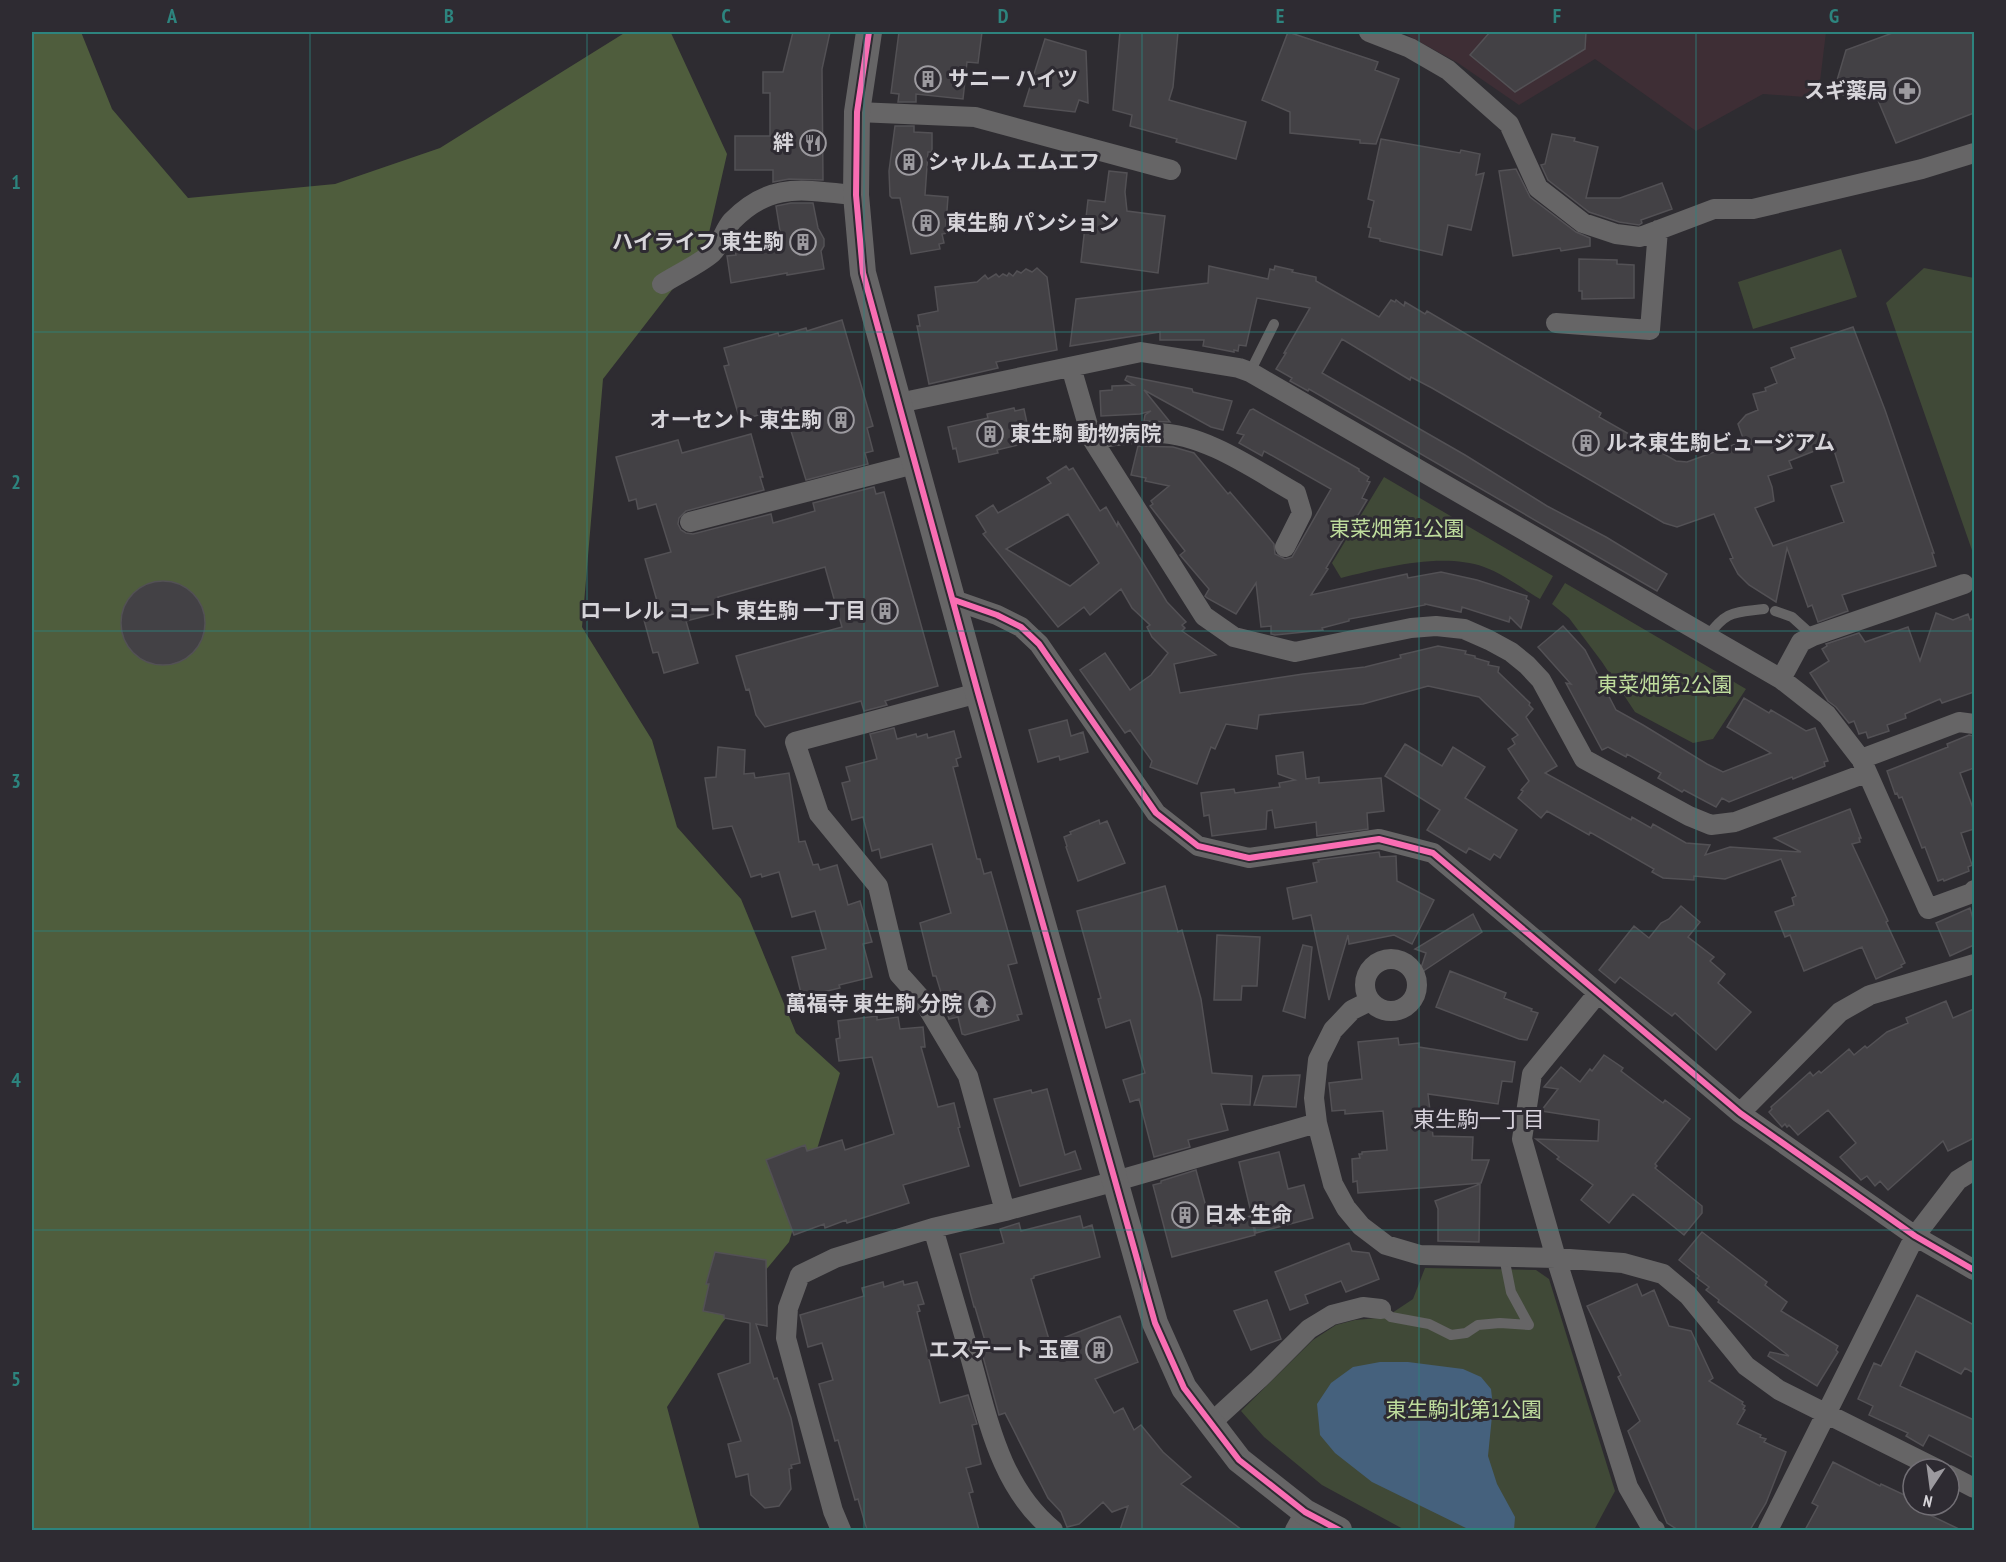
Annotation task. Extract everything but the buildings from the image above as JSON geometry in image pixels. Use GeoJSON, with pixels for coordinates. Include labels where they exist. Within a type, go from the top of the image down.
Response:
{"type":"FeatureCollection","features":[{"type":"Feature","properties":{"kind":"street"},"geometry":{"type":"LineString","coordinates":[[869,32],[857,112],[856,195],[863,273],[914,464],[1155,1323],[1184,1388],[1239,1460],[1300,1521],[1339,1530]]}},
{"type":"Feature","properties":{"kind":"street"},"geometry":{"type":"LineString","coordinates":[[1370,32],[1410,48],[1448,70],[1509,124],[1538,188],[1583,223],[1616,234],[1640,237],[1714,209],[1753,209],[1922,169],[1974,153]]}},
{"type":"Feature","properties":{"kind":"street"},"geometry":{"type":"LineString","coordinates":[[857,112],[975,117],[1171,170]]}},
{"type":"Feature","properties":{"kind":"street"},"geometry":{"type":"LineString","coordinates":[[662,284],[713,252],[731,222],[758,200],[773,193],[800,190],[856,195]]}},
{"type":"Feature","properties":{"kind":"street"},"geometry":{"type":"LineString","coordinates":[[1556,323],[1650,330],[1658,230]]}},
{"type":"Feature","properties":{"kind":"street"},"geometry":{"type":"LineString","coordinates":[[899,404],[1141,352],[1250,372],[1780,679],[1827,715],[1864,766],[1928,909],[1974,890]]}},
{"type":"Feature","properties":{"kind":"street"},"geometry":{"type":"LineString","coordinates":[[1071,367],[1092,439],[1204,616],[1233,637],[1295,652],[1411,628],[1436,626],[1464,629],[1511,652],[1541,680],[1584,759],[1689,816],[1712,825],[1735,822],[1959,722],[1974,724]]}},
{"type":"Feature","properties":{"kind":"street"},"geometry":{"type":"LineString","coordinates":[[1092,439],[1159,433],[1185,437],[1210,445],[1296,493],[1302,513],[1286,547]]}},
{"type":"Feature","properties":{"kind":"street"},"geometry":{"type":"LineString","coordinates":[[690,522],[914,464]]}},
{"type":"Feature","properties":{"kind":"street"},"geometry":{"type":"LineString","coordinates":[[1780,679],[1801,642],[1964,584]]}},
{"type":"Feature","properties":{"kind":"street"},"geometry":{"type":"LineString","coordinates":[[954,600],[997,615],[1021,627],[1039,644],[1156,813],[1198,846],[1249,858],[1379,838],[1433,853],[1740,1113],[1915,1236],[1974,1270]]}},
{"type":"Feature","properties":{"kind":"street"},"geometry":{"type":"LineString","coordinates":[[978,693],[795,742],[819,814],[878,886],[899,974],[924,1002],[968,1076],[1005,1211]]}},
{"type":"Feature","properties":{"kind":"street"},"geometry":{"type":"LineString","coordinates":[[1740,1113],[1840,1012],[1870,995],[1974,964]]}},
{"type":"Feature","properties":{"kind":"street"},"geometry":{"type":"LineString","coordinates":[[1598,993],[1532,1074],[1522,1138],[1556,1258],[1628,1487],[1650,1527],[1655,1530]]}},
{"type":"Feature","properties":{"kind":"street"},"geometry":{"type":"LineString","coordinates":[[1370,1001],[1352,1010],[1334,1030],[1318,1060],[1314,1098],[1317,1123],[1333,1184],[1346,1208],[1361,1226],[1386,1245],[1420,1255],[1556,1258],[1623,1263],[1663,1274],[1688,1295],[1746,1366],[1779,1390],[1913,1457]]}},
{"type":"Feature","properties":{"kind":"street"},"geometry":{"type":"LineString","coordinates":[[842,1530],[832,1511],[786,1338],[788,1308],[800,1275],[835,1258],[933,1228],[1005,1211],[1317,1123]]}},
{"type":"Feature","properties":{"kind":"street"},"geometry":{"type":"LineString","coordinates":[[1768,1530],[1915,1236],[1958,1180],[1974,1170]]}},
{"type":"Feature","properties":{"kind":"street"},"geometry":{"type":"LineString","coordinates":[[933,1228],[996,1448],[1015,1488],[1042,1521],[1053,1530]]}},
{"type":"Feature","properties":{"kind":"street"},"geometry":{"type":"LineString","coordinates":[[1211,1423],[1309,1329],[1332,1315],[1363,1307],[1381,1309]]}},
{"type":"Feature","properties":{"kind":"lane"},"geometry":{"type":"LineString","coordinates":[[1250,372],[1274,324]]}},
{"type":"Feature","properties":{"kind":"lane"},"geometry":{"type":"LineString","coordinates":[[1707,637],[1717,623],[1730,613],[1769,610],[1792,617],[1813,636]]}},
{"type":"Feature","properties":{"kind":"lane"},"geometry":{"type":"LineString","coordinates":[[1381,1309],[1391,1317],[1429,1324],[1451,1335],[1466,1333],[1478,1325],[1500,1323],[1529,1326],[1511,1292],[1504,1257]]}},
{"type":"Feature","properties":{"kind":"shaded area"},"geometry":{"type":"Polygon","coordinates":[[[1402,32],[1826,32],[1818,98],[1763,94],[1696,131],[1595,59],[1519,105],[1458,63],[1402,32]]]}},
{"type":"Feature","properties":{"kind":"green space"},"geometry":{"type":"Polygon","coordinates":[[[32,32],[81,32],[112,109],[188,198],[335,184],[440,148],[626,32],[671,33],[727,154],[706,246],[603,379],[582,627],[652,740],[677,827],[741,899],[796,1033],[840,1073],[789,1242],[722,1323],[667,1407],[700,1530],[32,1530],[32,32]]]}},
{"type":"Feature","properties":{"kind":"green space"},"geometry":{"type":"Polygon","coordinates":[[[1841,249],[1857,297],[1753,329],[1738,282],[1841,249]]]}},
{"type":"Feature","properties":{"kind":"green space"},"geometry":{"type":"Polygon","coordinates":[[[1924,268],[1974,278],[1974,556],[1886,303],[1924,268]]]}},
{"type":"Feature","properties":{"kind":"green space","name":"東菜畑第1公園"},"geometry":{"type":"Polygon","coordinates":[[[1384,477],[1553,576],[1540,599],[1484,567],[1449,561],[1412,563],[1341,578],[1332,563],[1384,477]]]}},
{"type":"Feature","properties":{"kind":"green space","name":"東菜畑第2公園"},"geometry":{"type":"Polygon","coordinates":[[[1565,583],[1746,689],[1713,739],[1693,743],[1635,712],[1569,618],[1552,604],[1565,583]]]}},
{"type":"Feature","properties":{"kind":"green space","name":"東生駒北第1公園"},"geometry":{"type":"Polygon","coordinates":[[[1425,1268],[1536,1270],[1549,1279],[1615,1491],[1594,1530],[1405,1530],[1322,1485],[1264,1437],[1241,1411],[1313,1340],[1336,1325],[1355,1320],[1378,1318],[1392,1313],[1413,1299],[1425,1268]]]}},
{"type":"Feature","properties":{"kind":"water"},"geometry":{"type":"Polygon","coordinates":[[[1380,1362],[1408,1362],[1463,1369],[1481,1377],[1491,1389],[1493,1406],[1488,1456],[1497,1484],[1515,1517],[1514,1530],[1470,1530],[1372,1482],[1335,1453],[1320,1435],[1317,1404],[1331,1383],[1353,1367],[1380,1362]]]}},
{"type":"Feature","properties":{"kind":"cycle path"},"geometry":{"type":"LineString","coordinates":[[869,32],[857,112],[856,195],[863,273],[1155,1323],[1184,1388],[1239,1460],[1305,1512],[1339,1530]]}},
{"type":"Feature","properties":{"kind":"cycle path"},"geometry":{"type":"LineString","coordinates":[[954,600],[997,615],[1021,627],[1039,644],[1156,813],[1198,846],[1249,858],[1379,839],[1433,853],[1740,1113],[1915,1236],[1974,1270]]}},
{"type":"Feature","properties":{"kind":"place","name":"サニー ハイツ"},"geometry":{"type":"Point","coordinates":[928,79]}},
{"type":"Feature","properties":{"kind":"place","name":"スギ薬局"},"geometry":{"type":"Point","coordinates":[1907,91]}},
{"type":"Feature","properties":{"kind":"place","name":"絆"},"geometry":{"type":"Point","coordinates":[813,143]}},
{"type":"Feature","properties":{"kind":"place","name":"シャルム エムエフ"},"geometry":{"type":"Point","coordinates":[909,162]}},
{"type":"Feature","properties":{"kind":"place","name":"東生駒 パンション"},"geometry":{"type":"Point","coordinates":[926,223]}},
{"type":"Feature","properties":{"kind":"place","name":"ハイライフ 東生駒"},"geometry":{"type":"Point","coordinates":[803,242]}},
{"type":"Feature","properties":{"kind":"place","name":"オーセント 東生駒"},"geometry":{"type":"Point","coordinates":[841,420]}},
{"type":"Feature","properties":{"kind":"place","name":"東生駒 動物病院"},"geometry":{"type":"Point","coordinates":[990,434]}},
{"type":"Feature","properties":{"kind":"place","name":"ルネ東生駒ビュージアム"},"geometry":{"type":"Point","coordinates":[1586,443]}},
{"type":"Feature","properties":{"kind":"place","name":"ローレル コート 東生駒 一丁目"},"geometry":{"type":"Point","coordinates":[885,611]}},
{"type":"Feature","properties":{"kind":"place","name":"萬福寺 東生駒 分院"},"geometry":{"type":"Point","coordinates":[982,1004]}},
{"type":"Feature","properties":{"kind":"place","name":"日本 生命"},"geometry":{"type":"Point","coordinates":[1185,1215]}},
{"type":"Feature","properties":{"kind":"place","name":"エステート 玉置"},"geometry":{"type":"Point","coordinates":[1099,1350]}},
{"type":"Feature","properties":{"kind":"district","name":"東生駒一丁目"},"geometry":{"type":"Point","coordinates":[1479,1119]}}]}
